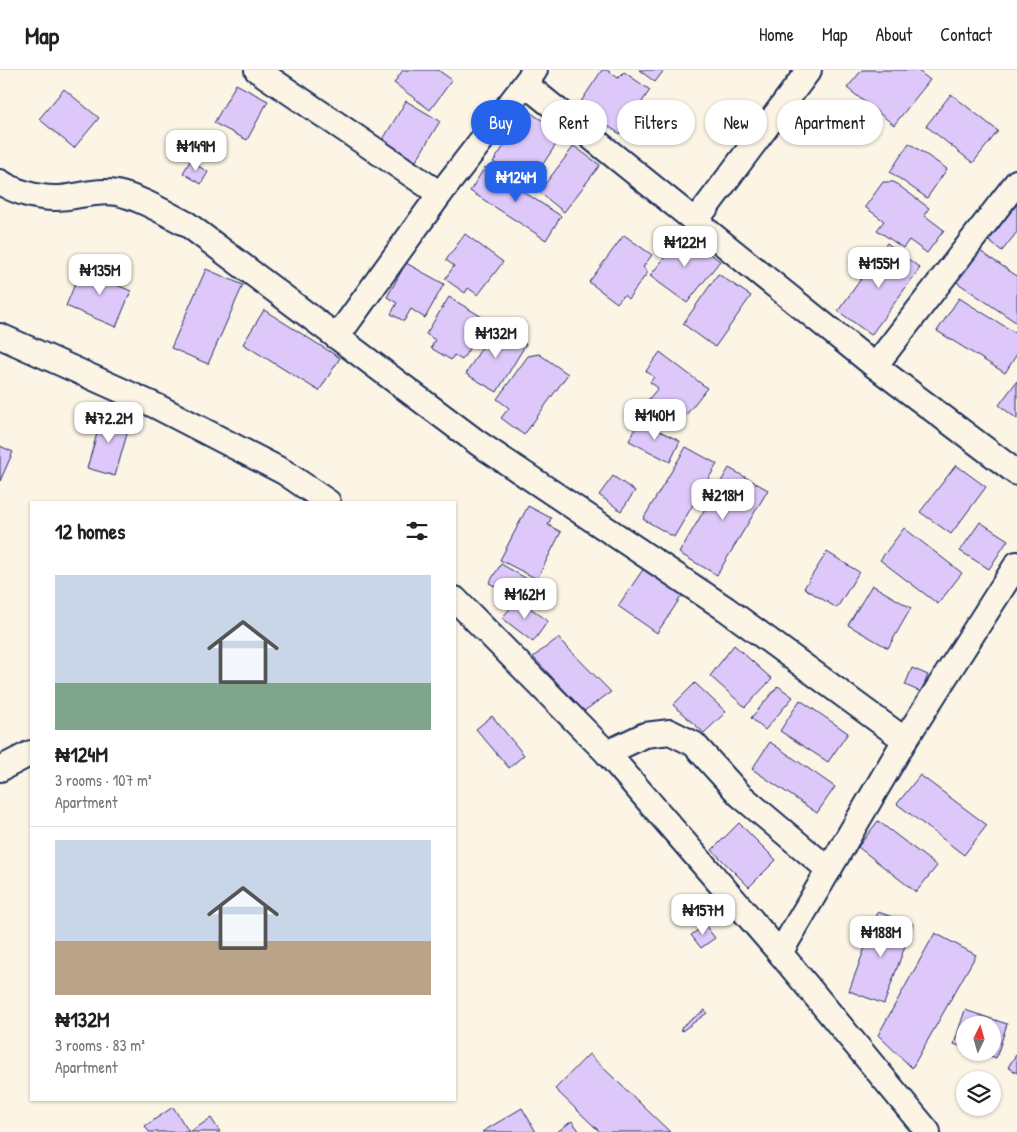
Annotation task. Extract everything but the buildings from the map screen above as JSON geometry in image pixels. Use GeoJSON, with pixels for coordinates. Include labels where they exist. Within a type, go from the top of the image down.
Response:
{"type":"FeatureCollection","features":[{"type":"Feature","properties":{"kind":"street"},"geometry":{"type":"LineString","coordinates":[[258,70],[440,194]]}},
{"type":"Feature","properties":{"kind":"street"},"geometry":{"type":"LineString","coordinates":[[695,222],[809,70]]}},
{"type":"Feature","properties":{"kind":"street"},"geometry":{"type":"LineString","coordinates":[[336,336],[440,194],[530,77],[695,222],[875,366],[1017,473]]}},
{"type":"Feature","properties":{"kind":"street"},"geometry":{"type":"LineString","coordinates":[[0,182],[27,193],[55,198],[91,193],[116,193],[140,201],[187,224],[478,443],[726,609],[905,740]]}},
{"type":"Feature","properties":{"kind":"street"},"geometry":{"type":"LineString","coordinates":[[875,366],[1017,182]]}},
{"type":"Feature","properties":{"kind":"street"},"geometry":{"type":"LineString","coordinates":[[0,336],[156,406],[284,472],[327,501]]}},
{"type":"Feature","properties":{"kind":"street"},"geometry":{"type":"LineString","coordinates":[[780,953],[905,740],[1017,564]]}},
{"type":"Feature","properties":{"kind":"street"},"geometry":{"type":"LineString","coordinates":[[456,600],[607,753],[780,953],[928,1132]]}},
{"type":"Feature","properties":{"kind":"street"},"geometry":{"type":"LineString","coordinates":[[607,753],[645,735],[670,732],[694,744],[740,796],[829,870]]}},
{"type":"Feature","properties":{"kind":"street"},"geometry":{"type":"LineString","coordinates":[[0,769],[30,754]]}}]}
